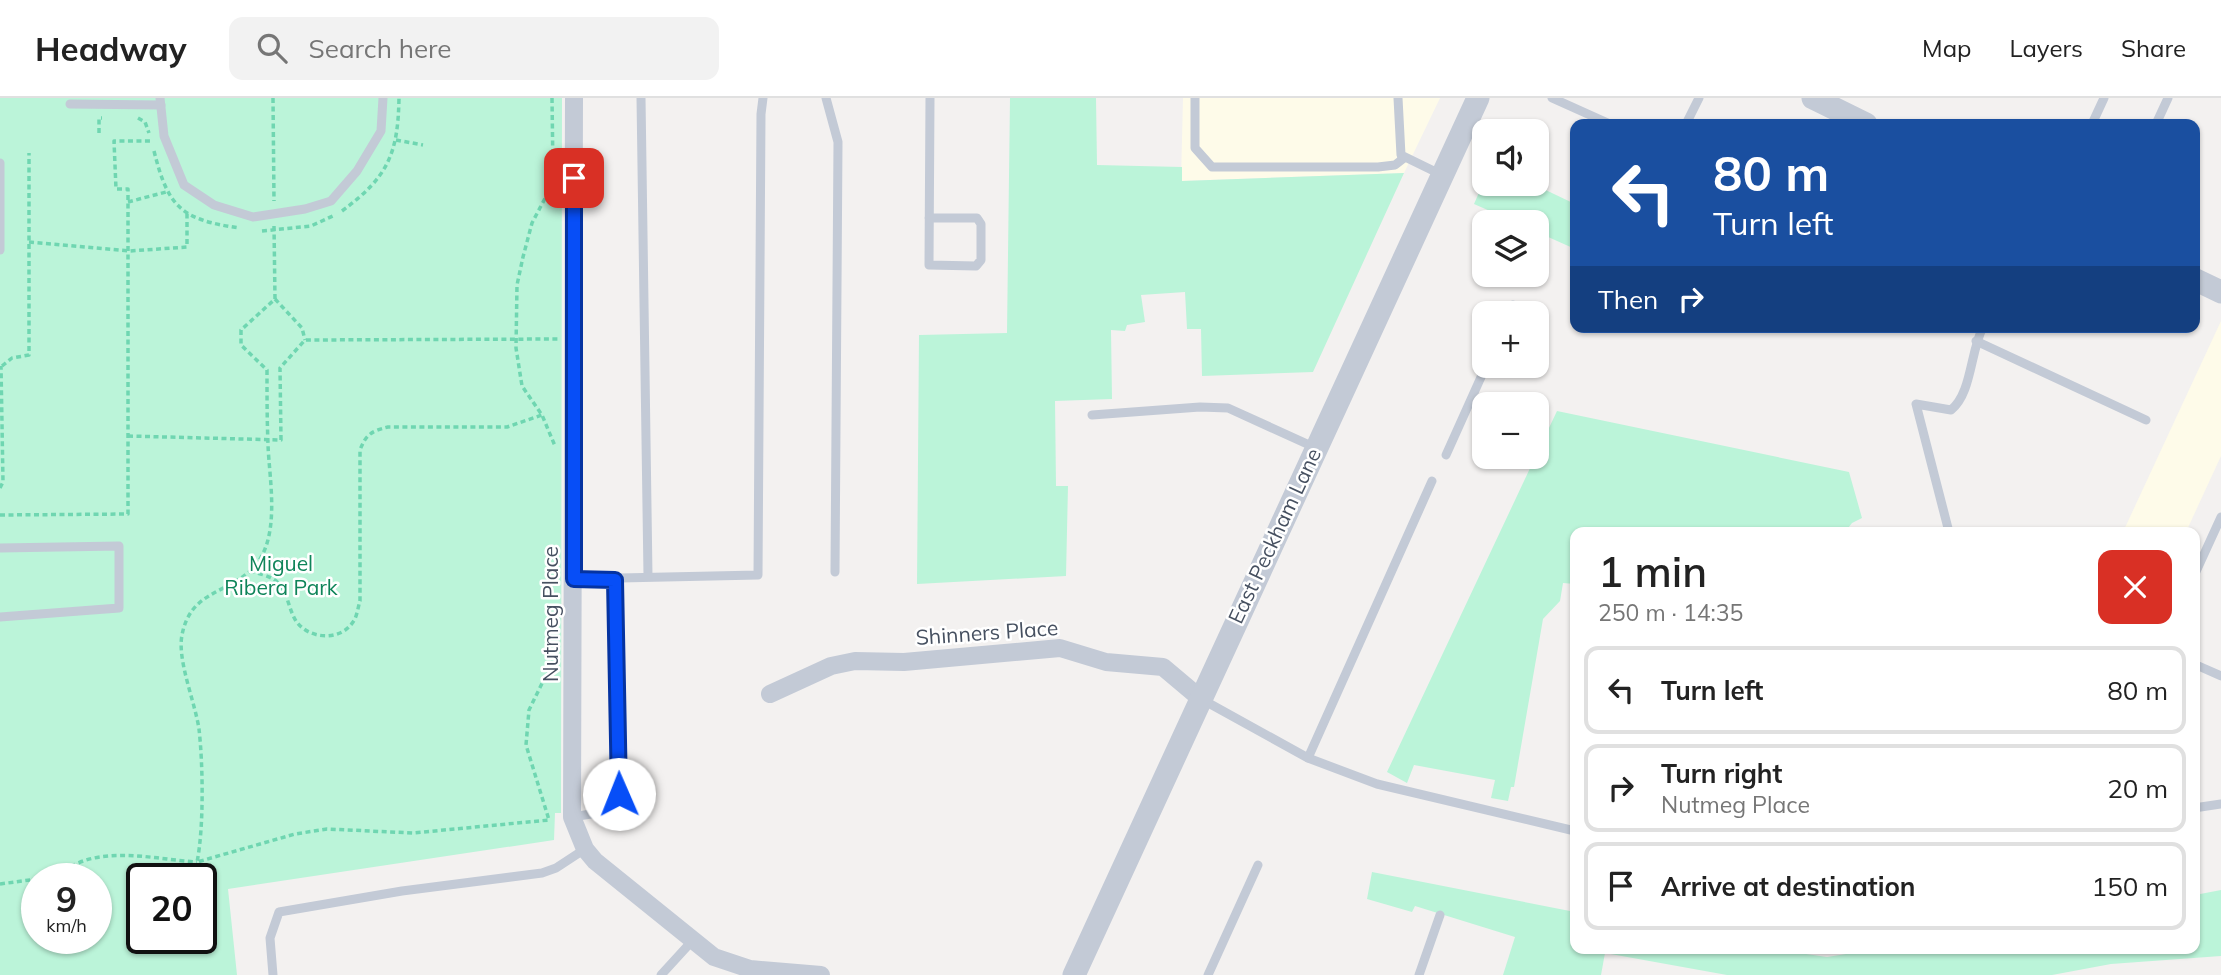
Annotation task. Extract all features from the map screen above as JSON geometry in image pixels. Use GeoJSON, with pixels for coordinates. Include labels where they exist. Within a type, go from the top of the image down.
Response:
{"type":"FeatureCollection","features":[{"type":"Feature","properties":{"kind":"street","name":"Nutmeg Place"},"geometry":{"type":"LineString","coordinates":[[574,98],[572,817],[585,849],[714,957],[733,966],[821,975]]}},
{"type":"Feature","properties":{"kind":"street","name":"East Peckham Lane"},"geometry":{"type":"LineString","coordinates":[[1074,975],[1478,98]]}},
{"type":"Feature","properties":{"kind":"street"},"geometry":{"type":"LineString","coordinates":[[1813,98],[1856,119]]}},
{"type":"Feature","properties":{"kind":"street"},"geometry":{"type":"LineString","coordinates":[[2200,282],[2221,292]]}},
{"type":"Feature","properties":{"kind":"street","name":"Shinners Place"},"geometry":{"type":"LineString","coordinates":[[770,694],[831,666],[855,661],[904,662],[1060,648],[1106,662],[1163,667],[1201,699]]}},
{"type":"Feature","properties":{"kind":"lane"},"geometry":{"type":"LineString","coordinates":[[70,104],[161,102],[164,136],[184,185],[214,205],[253,217],[331,201],[357,171],[381,131],[383,98]]}},
{"type":"Feature","properties":{"kind":"lane"},"geometry":{"type":"LineString","coordinates":[[641,98],[648,576]]}},
{"type":"Feature","properties":{"kind":"lane"},"geometry":{"type":"LineString","coordinates":[[574,579],[758,575],[763,98]]}},
{"type":"Feature","properties":{"kind":"lane"},"geometry":{"type":"LineString","coordinates":[[826,98],[838,142],[835,572]]}},
{"type":"Feature","properties":{"kind":"lane"},"geometry":{"type":"LineString","coordinates":[[929,218],[977,218],[981,224],[981,260],[976,266],[929,265],[929,218],[930,98]]}},
{"type":"Feature","properties":{"kind":"lane"},"geometry":{"type":"LineString","coordinates":[[1195,98],[1195,148],[1212,167],[1378,167],[1395,165],[1404,158]]}},
{"type":"Feature","properties":{"kind":"lane"},"geometry":{"type":"LineString","coordinates":[[1398,98],[1399,150],[1404,158],[1442,175]]}},
{"type":"Feature","properties":{"kind":"lane"},"geometry":{"type":"LineString","coordinates":[[1552,98],[1599,119]]}},
{"type":"Feature","properties":{"kind":"lane"},"geometry":{"type":"LineString","coordinates":[[1688,119],[1699,98]]}},
{"type":"Feature","properties":{"kind":"lane"},"geometry":{"type":"LineString","coordinates":[[2094,119],[2104,98]]}},
{"type":"Feature","properties":{"kind":"lane"},"geometry":{"type":"LineString","coordinates":[[2158,119],[2168,98]]}},
{"type":"Feature","properties":{"kind":"lane"},"geometry":{"type":"LineString","coordinates":[[0,163],[0,256]]}},
{"type":"Feature","properties":{"kind":"lane"},"geometry":{"type":"LineString","coordinates":[[1948,527],[1916,404],[1951,410],[1961,402],[1980,333]]}},
{"type":"Feature","properties":{"kind":"lane"},"geometry":{"type":"LineString","coordinates":[[1976,341],[2146,420]]}},
{"type":"Feature","properties":{"kind":"lane"},"geometry":{"type":"LineString","coordinates":[[1446,455],[1481,378]]}},
{"type":"Feature","properties":{"kind":"lane"},"geometry":{"type":"LineString","coordinates":[[1092,415],[1200,407],[1228,408],[1315,448]]}},
{"type":"Feature","properties":{"kind":"lane"},"geometry":{"type":"LineString","coordinates":[[1308,758],[1432,481]]}},
{"type":"Feature","properties":{"kind":"lane"},"geometry":{"type":"LineString","coordinates":[[2200,563],[2221,517]]}},
{"type":"Feature","properties":{"kind":"lane"},"geometry":{"type":"LineString","coordinates":[[0,548],[120,546],[120,608],[0,617]]}},
{"type":"Feature","properties":{"kind":"lane"},"geometry":{"type":"LineString","coordinates":[[572,817],[615,810],[619,794],[615,580]]}},
{"type":"Feature","properties":{"kind":"lane"},"geometry":{"type":"LineString","coordinates":[[2200,667],[2221,676]]}},
{"type":"Feature","properties":{"kind":"lane"},"geometry":{"type":"LineString","coordinates":[[1201,699],[1308,758],[1377,784],[1570,830]]}},
{"type":"Feature","properties":{"kind":"lane"},"geometry":{"type":"LineString","coordinates":[[2200,807],[2221,804]]}},
{"type":"Feature","properties":{"kind":"lane"},"geometry":{"type":"LineString","coordinates":[[272,975],[270,938],[279,912],[402,891],[542,873],[556,868],[585,849]]}},
{"type":"Feature","properties":{"kind":"lane"},"geometry":{"type":"LineString","coordinates":[[1208,975],[1258,865]]}},
{"type":"Feature","properties":{"kind":"lane"},"geometry":{"type":"LineString","coordinates":[[1419,975],[1440,915]]}},
{"type":"Feature","properties":{"kind":"lane"},"geometry":{"type":"LineString","coordinates":[[660,975],[693,940]]}},
{"type":"Feature","properties":{"kind":"path"},"geometry":{"type":"LineString","coordinates":[[272,98],[275,299],[302,328],[305,340]]}},
{"type":"Feature","properties":{"kind":"path"},"geometry":{"type":"LineString","coordinates":[[259,231],[311,226],[338,214],[359,198],[391,160],[396,140],[399,98]]}},
{"type":"Feature","properties":{"kind":"path"},"geometry":{"type":"LineString","coordinates":[[552,98],[553,171],[550,189],[532,223],[523,257],[517,285],[516,340],[522,386],[542,415],[555,446]]}},
{"type":"Feature","properties":{"kind":"path"},"geometry":{"type":"LineString","coordinates":[[137,117],[145,122],[166,192],[173,202],[187,213],[249,229]]}},
{"type":"Feature","properties":{"kind":"path"},"geometry":{"type":"LineString","coordinates":[[99,133],[99,118],[109,118]]}},
{"type":"Feature","properties":{"kind":"path"},"geometry":{"type":"LineString","coordinates":[[396,140],[423,145]]}},
{"type":"Feature","properties":{"kind":"path"},"geometry":{"type":"LineString","coordinates":[[0,515],[128,514],[128,189],[116,189],[114,141],[152,141]]}},
{"type":"Feature","properties":{"kind":"path"},"geometry":{"type":"LineString","coordinates":[[0,488],[3,482],[1,366],[12,358],[29,355],[29,153]]}},
{"type":"Feature","properties":{"kind":"path"},"geometry":{"type":"LineString","coordinates":[[128,202],[166,192]]}},
{"type":"Feature","properties":{"kind":"path"},"geometry":{"type":"LineString","coordinates":[[29,242],[130,251],[187,247],[187,213]]}},
{"type":"Feature","properties":{"kind":"path"},"geometry":{"type":"LineString","coordinates":[[197,862],[201,755],[181,636],[189,615],[209,593],[250,571],[264,547],[272,522],[274,498],[268,440],[267,370],[241,345],[241,330],[275,299]]}},
{"type":"Feature","properties":{"kind":"path"},"geometry":{"type":"LineString","coordinates":[[128,436],[281,440],[280,368],[305,340],[561,339]]}},
{"type":"Feature","properties":{"kind":"path"},"geometry":{"type":"LineString","coordinates":[[250,571],[270,577],[280,585],[295,621],[309,634],[327,636],[343,631],[353,623],[360,601],[360,450],[372,430],[388,427],[507,427],[542,415]]}},
{"type":"Feature","properties":{"kind":"path"},"geometry":{"type":"LineString","coordinates":[[74,863],[97,857],[126,855],[197,862],[295,834],[327,829],[413,833],[549,820],[526,744],[529,710],[556,653]]}},
{"type":"Feature","properties":{"kind":"path"},"geometry":{"type":"LineString","coordinates":[[0,884],[21,881]]}},
{"type":"Feature","properties":{"kind":"shaded area"},"geometry":{"type":"Polygon","coordinates":[[[1183,98],[1440,98],[1404,173],[1181,181],[1183,98]]]}},
{"type":"Feature","properties":{"kind":"shaded area"},"geometry":{"type":"Polygon","coordinates":[[[2221,321],[2221,456],[2188,527],[2125,527],[2221,321]]]}},
{"type":"Feature","properties":{"kind":"green space","name":"Miguel Ribera Park"},"geometry":{"type":"Polygon","coordinates":[[[0,98],[562,98],[561,813],[555,813],[554,840],[228,889],[237,975],[0,975],[0,98]]]}},
{"type":"Feature","properties":{"kind":"green space"},"geometry":{"type":"Polygon","coordinates":[[[1010,98],[1096,98],[1097,165],[1182,167],[1182,181],[1404,173],[1313,372],[1202,376],[1201,329],[1187,329],[1185,292],[1141,295],[1145,322],[1127,325],[1125,331],[1111,330],[1112,399],[1055,401],[1056,486],[1068,486],[1066,576],[917,584],[919,335],[1007,333],[1010,98]]]}},
{"type":"Feature","properties":{"kind":"green space"},"geometry":{"type":"Polygon","coordinates":[[[1549,192],[1570,202],[1570,247],[1549,237],[1549,210],[1488,210],[1474,204],[1477,196],[1549,196],[1549,192]]]}},
{"type":"Feature","properties":{"kind":"green space"},"geometry":{"type":"Polygon","coordinates":[[[1557,411],[1849,472],[1862,518],[1849,527],[1570,527],[1570,584],[1563,583],[1560,601],[1543,619],[1514,787],[1511,787],[1508,801],[1491,798],[1495,780],[1414,765],[1407,783],[1387,772],[1530,469],[1549,469],[1549,428],[1557,411]]]}},
{"type":"Feature","properties":{"kind":"green space"},"geometry":{"type":"Polygon","coordinates":[[[1372,872],[1570,911],[1570,954],[1605,954],[1601,975],[1503,975],[1515,937],[1415,906],[1412,912],[1367,899],[1372,872]]]}},
{"type":"Feature","properties":{"kind":"green space"},"geometry":{"type":"Polygon","coordinates":[[[2221,890],[2221,956],[2111,964],[2052,975],[1727,975],[1611,954],[1806,954],[1827,957],[1846,954],[2200,954],[2200,894],[2221,890]]]}},
{"type":"Feature","properties":{"kind":"route"},"geometry":{"type":"LineString","coordinates":[[574,178],[574,579],[615,580],[619,794]]}}]}
